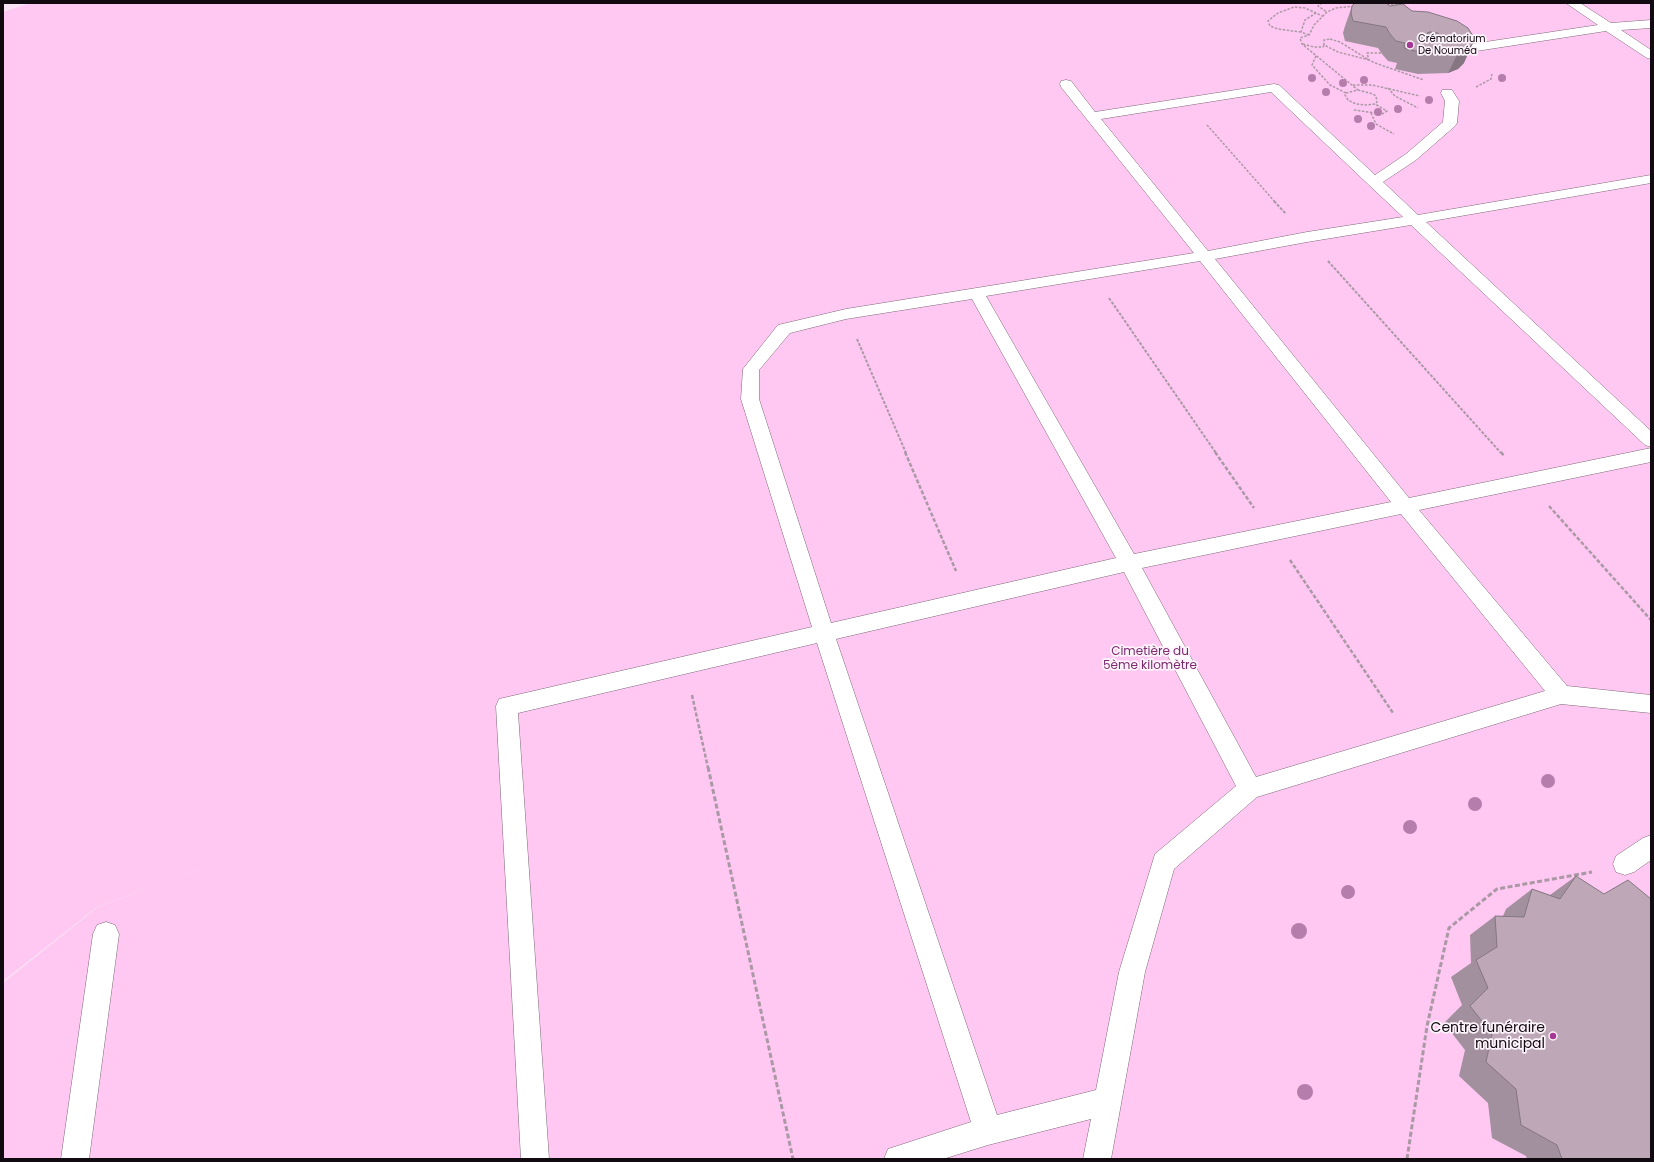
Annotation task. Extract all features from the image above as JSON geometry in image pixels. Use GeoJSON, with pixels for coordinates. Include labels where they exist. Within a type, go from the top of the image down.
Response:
{"type":"FeatureCollection","features":[{"type":"Feature","properties":{"kind":"lane"},"geometry":{"type":"LineString","coordinates":[[1572,3],[1651,55]]}},
{"type":"Feature","properties":{"kind":"lane"},"geometry":{"type":"LineString","coordinates":[[1435,31],[1459,40],[1470,48],[1609,27],[1651,24]]}},
{"type":"Feature","properties":{"kind":"lane"},"geometry":{"type":"LineString","coordinates":[[1066,84],[1405,506],[1561,695]]}},
{"type":"Feature","properties":{"kind":"lane"},"geometry":{"type":"LineString","coordinates":[[1093,116],[1274,88],[1651,441]]}},
{"type":"Feature","properties":{"kind":"lane"},"geometry":{"type":"LineString","coordinates":[[1374,182],[1411,157],[1450,123],[1454,96]]}},
{"type":"Feature","properties":{"kind":"lane"},"geometry":{"type":"LineString","coordinates":[[988,1131],[824,633],[750,399],[751,369],[784,329],[846,314],[1205,256],[1307,237],[1651,179]]}},
{"type":"Feature","properties":{"kind":"lane"},"geometry":{"type":"LineString","coordinates":[[976,292],[1129,563],[1250,789]]}},
{"type":"Feature","properties":{"kind":"lane"},"geometry":{"type":"LineString","coordinates":[[535,1159],[507,706],[1129,563],[1526,480],[1651,456]]}},
{"type":"Feature","properties":{"kind":"lane"},"geometry":{"type":"LineString","coordinates":[[1098,1159],[1107,1101],[1132,972],[1164,862],[1250,789],[1561,695],[1651,704]]}},
{"type":"Feature","properties":{"kind":"lane"},"geometry":{"type":"LineString","coordinates":[[1625,864],[1651,846]]}},
{"type":"Feature","properties":{"kind":"lane"},"geometry":{"type":"LineString","coordinates":[[76,1159],[106,934]]}},
{"type":"Feature","properties":{"kind":"lane"},"geometry":{"type":"LineString","coordinates":[[898,1159],[988,1131],[1107,1101]]}},
{"type":"Feature","properties":{"kind":"path"},"geometry":{"type":"LineString","coordinates":[[1322,3],[1318,6],[1327,12]]}},
{"type":"Feature","properties":{"kind":"path"},"geometry":{"type":"LineString","coordinates":[[1386,5],[1410,3]]}},
{"type":"Feature","properties":{"kind":"path"},"geometry":{"type":"LineString","coordinates":[[1356,6],[1336,8],[1327,12],[1314,25],[1309,35],[1300,38],[1302,44],[1358,90]]}},
{"type":"Feature","properties":{"kind":"path"},"geometry":{"type":"LineString","coordinates":[[1309,35],[1301,32],[1278,29],[1270,26],[1268,22],[1278,13],[1294,7],[1305,8],[1322,16]]}},
{"type":"Feature","properties":{"kind":"path"},"geometry":{"type":"LineString","coordinates":[[1301,32],[1305,20],[1316,13]]}},
{"type":"Feature","properties":{"kind":"path"},"geometry":{"type":"LineString","coordinates":[[1324,45],[1324,40],[1330,39],[1340,42],[1385,68],[1407,73],[1430,82],[1454,96],[1491,79],[1492,74]]}},
{"type":"Feature","properties":{"kind":"path"},"geometry":{"type":"LineString","coordinates":[[1302,44],[1314,47],[1323,47],[1324,45],[1338,52],[1369,60]]}},
{"type":"Feature","properties":{"kind":"path"},"geometry":{"type":"LineString","coordinates":[[1369,60],[1367,53],[1381,52]]}},
{"type":"Feature","properties":{"kind":"path"},"geometry":{"type":"LineString","coordinates":[[1316,56],[1312,65],[1330,85],[1346,93],[1358,90],[1368,92],[1376,96],[1377,102],[1375,104]]}},
{"type":"Feature","properties":{"kind":"path"},"geometry":{"type":"LineString","coordinates":[[1352,85],[1372,85],[1422,96]]}},
{"type":"Feature","properties":{"kind":"path"},"geometry":{"type":"LineString","coordinates":[[1387,88],[1395,96],[1418,108]]}},
{"type":"Feature","properties":{"kind":"path"},"geometry":{"type":"LineString","coordinates":[[1346,93],[1345,95],[1348,100],[1356,104],[1375,104],[1388,111],[1382,114],[1354,110]]}},
{"type":"Feature","properties":{"kind":"path"},"geometry":{"type":"LineString","coordinates":[[1187,102],[1651,620]]}},
{"type":"Feature","properties":{"kind":"path"},"geometry":{"type":"LineString","coordinates":[[846,314],[968,600]]}},
{"type":"Feature","properties":{"kind":"path"},"geometry":{"type":"LineString","coordinates":[[686,665],[793,1159]]}},
{"type":"Feature","properties":{"kind":"path"},"geometry":{"type":"LineString","coordinates":[[1407,1159],[1427,1026],[1449,928],[1498,889],[1573,876],[1625,864]]}},
{"type":"Feature","properties":{"kind":"green space","name":"Cimetière du 5ème kilomètre"},"geometry":{"type":"Polygon","coordinates":[[[31,3],[1651,3],[1651,1159],[3,1159],[3,983],[98,907],[218,862],[97,907],[3,981],[3,12],[31,3]]]}},
{"type":"Feature","properties":{"kind":"building"},"geometry":{"type":"Polygon","coordinates":[[[1355,3],[1386,3],[1390,6],[1403,4],[1412,11],[1428,12],[1457,21],[1468,28],[1473,36],[1473,43],[1468,49],[1458,53],[1427,54],[1404,48],[1405,43],[1396,41],[1386,27],[1353,21],[1351,13],[1352,6],[1355,3]],[[1427,33],[1430,36],[1437,37],[1440,36],[1438,33],[1427,33]]]}},
{"type":"Feature","properties":{"kind":"building","name":"Centre funéraire municipal"},"geometry":{"type":"Polygon","coordinates":[[[1576,876],[1604,894],[1628,880],[1651,899],[1651,1159],[1562,1159],[1557,1145],[1521,1125],[1516,1089],[1486,1062],[1492,1034],[1470,1006],[1488,988],[1476,960],[1497,947],[1495,916],[1524,917],[1532,889],[1560,899],[1576,876]]]}},
{"type":"Feature","properties":{"kind":"place","name":"Crématorium De Nouméa"},"geometry":{"type":"Point","coordinates":[1410,45]}},
{"type":"Feature","properties":{"kind":"place","name":"Centre funéraire municipal"},"geometry":{"type":"Point","coordinates":[1553,1036]}}]}
